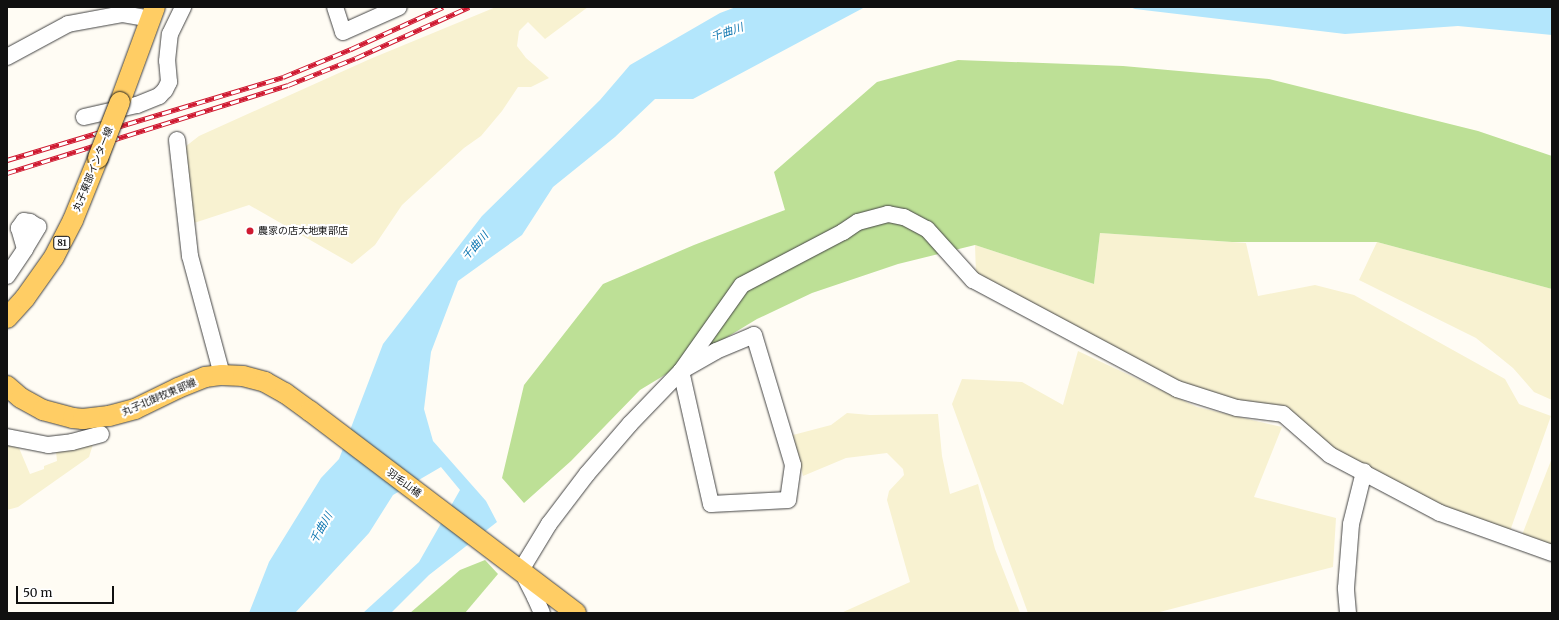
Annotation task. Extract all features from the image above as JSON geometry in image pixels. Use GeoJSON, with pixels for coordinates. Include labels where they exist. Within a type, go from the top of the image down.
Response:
{"type":"FeatureCollection","features":[{"type":"Feature","properties":{"kind":"main road","name":"丸子東部インター線"},"geometry":{"type":"LineString","coordinates":[[7,318],[25,298],[54,257],[73,220],[120,102],[153,13]]}},
{"type":"Feature","properties":{"kind":"main road","name":"丸子北御牧東部線"},"geometry":{"type":"LineString","coordinates":[[7,386],[21,398],[43,410],[73,418],[95,418],[136,409],[191,382],[205,377],[222,375],[243,376],[265,382],[285,393],[310,410]]}},
{"type":"Feature","properties":{"kind":"main road","name":"羽毛山橋"},"geometry":{"type":"LineString","coordinates":[[310,410],[498,555],[521,570]]}},
{"type":"Feature","properties":{"kind":"main road"},"geometry":{"type":"LineString","coordinates":[[521,570],[576,613]]}},
{"type":"Feature","properties":{"kind":"street"},"geometry":{"type":"LineString","coordinates":[[84,117],[138,105],[158,96],[164,90],[169,82],[167,61],[170,34],[183,7]]}},
{"type":"Feature","properties":{"kind":"street"},"geometry":{"type":"LineString","coordinates":[[335,7],[343,32],[399,7]]}},
{"type":"Feature","properties":{"kind":"street"},"geometry":{"type":"LineString","coordinates":[[7,57],[68,24],[123,14],[153,13]]}},
{"type":"Feature","properties":{"kind":"street"},"geometry":{"type":"LineString","coordinates":[[177,140],[190,256],[222,375]]}},
{"type":"Feature","properties":{"kind":"street"},"geometry":{"type":"LineString","coordinates":[[542,613],[521,570],[549,524],[587,474],[630,424],[681,371],[742,285],[858,222],[888,214],[904,218],[927,229],[973,280],[1178,389],[1237,408],[1283,414],[1330,455],[1440,513],[1552,553]]}},
{"type":"Feature","properties":{"kind":"street"},"geometry":{"type":"LineString","coordinates":[[7,276],[25,249]]}},
{"type":"Feature","properties":{"kind":"street"},"geometry":{"type":"LineString","coordinates":[[754,335],[793,465],[788,500],[712,504],[681,371],[716,350],[754,335]]}},
{"type":"Feature","properties":{"kind":"street"},"geometry":{"type":"LineString","coordinates":[[7,437],[48,445],[72,442],[101,434]]}},
{"type":"Feature","properties":{"kind":"street"},"geometry":{"type":"LineString","coordinates":[[1348,613],[1346,588],[1351,524],[1364,472]]}},
{"type":"Feature","properties":{"kind":"shaded area"},"geometry":{"type":"Polygon","coordinates":[[[496,7],[588,7],[545,39],[528,22],[519,31],[517,46],[526,58],[549,78],[531,87],[518,87],[502,111],[481,136],[464,148],[402,205],[375,245],[352,264],[249,205],[194,223],[181,150],[199,136],[370,59],[496,7]]]}},
{"type":"Feature","properties":{"kind":"shaded area"},"geometry":{"type":"Polygon","coordinates":[[[1100,233],[1246,243],[1258,296],[1315,285],[1354,295],[1505,379],[1519,404],[1551,416],[1510,531],[1447,511],[1335,450],[1285,406],[1237,402],[1182,383],[976,275],[975,245],[1094,284],[1100,233]]]}},
{"type":"Feature","properties":{"kind":"shaded area"},"geometry":{"type":"Polygon","coordinates":[[[1377,242],[1552,289],[1552,400],[1534,392],[1513,368],[1476,338],[1359,280],[1377,242]]]}},
{"type":"Feature","properties":{"kind":"shaded area"},"geometry":{"type":"Polygon","coordinates":[[[1078,351],[1197,407],[1282,427],[1254,497],[1336,518],[1333,567],[1156,613],[1028,613],[952,404],[962,379],[1022,382],[1063,405],[1078,351]]]}},
{"type":"Feature","properties":{"kind":"shaded area"},"geometry":{"type":"Polygon","coordinates":[[[847,413],[870,415],[938,414],[942,456],[950,494],[978,484],[995,549],[1020,613],[841,613],[910,582],[887,500],[889,491],[904,475],[903,469],[887,453],[846,458],[803,476],[793,435],[831,425],[847,413]]]}},
{"type":"Feature","properties":{"kind":"shaded area"},"geometry":{"type":"Polygon","coordinates":[[[94,441],[89,457],[18,507],[7,510],[7,445],[19,448],[30,474],[44,469],[44,466],[57,461],[56,451],[94,441]]]}},
{"type":"Feature","properties":{"kind":"shaded area"},"geometry":{"type":"Polygon","coordinates":[[[1552,458],[1552,546],[1522,535],[1552,458]]]}},
{"type":"Feature","properties":{"kind":"green space"},"geometry":{"type":"Polygon","coordinates":[[[958,60],[1123,66],[1269,79],[1478,131],[1552,156],[1552,289],[1377,242],[1232,242],[1100,233],[1094,284],[975,245],[898,264],[812,293],[757,319],[640,390],[571,461],[524,503],[502,478],[524,385],[603,284],[694,245],[785,210],[774,172],[877,82],[958,60]]]}},
{"type":"Feature","properties":{"kind":"green space"},"geometry":{"type":"Polygon","coordinates":[[[485,560],[498,574],[465,613],[410,613],[460,570],[485,560]]]}},
{"type":"Feature","properties":{"kind":"water","name":"千曲川"},"geometry":{"type":"Polygon","coordinates":[[[736,7],[865,7],[693,99],[655,99],[615,137],[553,187],[522,235],[458,281],[431,352],[424,409],[433,441],[486,501],[497,522],[429,575],[391,613],[363,613],[419,562],[460,490],[441,467],[393,495],[369,533],[295,613],[249,613],[269,562],[321,478],[339,459],[383,344],[482,216],[600,100],[630,65],[720,13],[736,7]]]}},
{"type":"Feature","properties":{"kind":"water"},"geometry":{"type":"Polygon","coordinates":[[[1130,7],[1552,7],[1552,35],[1458,26],[1345,34],[1135,9],[1130,7]]]}},
{"type":"Feature","properties":{"kind":"railway"},"geometry":{"type":"LineString","coordinates":[[7,160],[283,77],[351,49],[443,7]]}},
{"type":"Feature","properties":{"kind":"railway"},"geometry":{"type":"LineString","coordinates":[[7,173],[288,85],[356,58],[469,7]]}},
{"type":"Feature","properties":{"kind":"place","name":"農家の店大地東部店"},"geometry":{"type":"Point","coordinates":[250,231]}}]}
